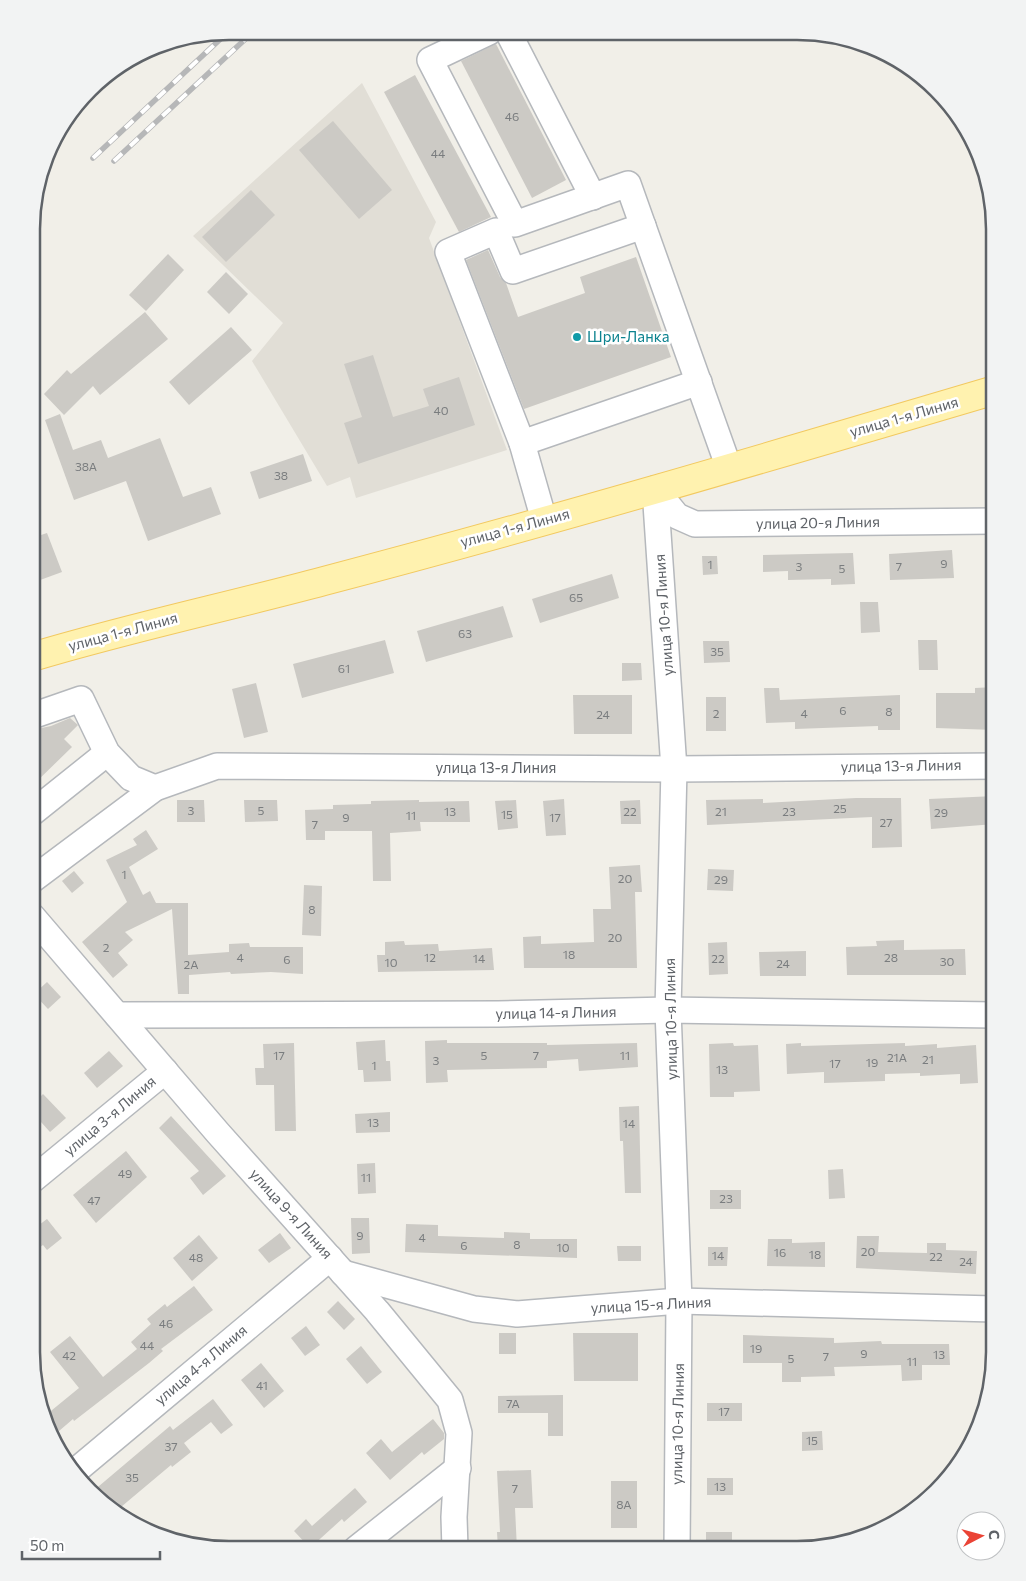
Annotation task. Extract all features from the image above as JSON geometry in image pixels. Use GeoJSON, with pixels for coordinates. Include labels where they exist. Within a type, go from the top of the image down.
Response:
{"type":"FeatureCollection","features":[{"type":"Feature","properties":{"kind":"main road","name":"улица 1-я Линия"},"geometry":{"type":"LineString","coordinates":[[40,655],[142,626],[323,581],[544,520],[986,393]]}},
{"type":"Feature","properties":{"kind":"street"},"geometry":{"type":"LineString","coordinates":[[471,40],[430,60],[515,224],[628,184],[729,468]]}},
{"type":"Feature","properties":{"kind":"street"},"geometry":{"type":"LineString","coordinates":[[512,40],[593,197]]}},
{"type":"Feature","properties":{"kind":"street"},"geometry":{"type":"LineString","coordinates":[[544,520],[522,443],[448,252],[496,231],[513,271],[643,226]]}},
{"type":"Feature","properties":{"kind":"street"},"geometry":{"type":"LineString","coordinates":[[522,443],[699,382]]}},
{"type":"Feature","properties":{"kind":"street","name":"улица 20-я Линия"},"geometry":{"type":"LineString","coordinates":[[655,489],[678,516],[696,524],[986,521]]}},
{"type":"Feature","properties":{"kind":"street","name":"улица 10-я Линия"},"geometry":{"type":"LineString","coordinates":[[655,489],[674,769],[668,1010],[679,1301],[676,1541]]}},
{"type":"Feature","properties":{"kind":"street"},"geometry":{"type":"LineString","coordinates":[[40,713],[81,699],[107,753],[130,778],[155,788]]}},
{"type":"Feature","properties":{"kind":"street"},"geometry":{"type":"LineString","coordinates":[[40,807],[107,753]]}},
{"type":"Feature","properties":{"kind":"street","name":"улица 13-я Линия"},"geometry":{"type":"LineString","coordinates":[[40,874],[155,788],[217,766],[674,769],[986,766]]}},
{"type":"Feature","properties":{"kind":"street","name":"улица 9-я Линия"},"geometry":{"type":"LineString","coordinates":[[40,925],[165,1071],[337,1266],[450,1400],[459,1433],[454,1517],[455,1541]]}},
{"type":"Feature","properties":{"kind":"street","name":"улица 14-я Линия"},"geometry":{"type":"LineString","coordinates":[[118,1014],[498,1014],[668,1010],[986,1015]]}},
{"type":"Feature","properties":{"kind":"street","name":"улица 3-я Линия"},"geometry":{"type":"LineString","coordinates":[[40,1174],[165,1071]]}},
{"type":"Feature","properties":{"kind":"street","name":"улица 15-я Линия"},"geometry":{"type":"LineString","coordinates":[[337,1266],[474,1309],[518,1314],[679,1301],[986,1309]]}},
{"type":"Feature","properties":{"kind":"street","name":"улица 4-я Линия"},"geometry":{"type":"LineString","coordinates":[[80,1468],[337,1266]]}},
{"type":"Feature","properties":{"kind":"street"},"geometry":{"type":"LineString","coordinates":[[365,1541],[458,1468]]}},
{"type":"Feature","properties":{"kind":"shaded area"},"geometry":{"type":"Polygon","coordinates":[[[362,83],[436,222],[429,238],[507,450],[356,498],[350,477],[327,486],[252,361],[283,323],[193,236],[362,83]]]}},
{"type":"Feature","properties":{"kind":"building"},"geometry":{"type":"Polygon","coordinates":[[[496,44],[566,180],[532,198],[461,61],[496,44]]]}},
{"type":"Feature","properties":{"kind":"building"},"geometry":{"type":"Polygon","coordinates":[[[415,75],[491,217],[459,232],[384,92],[415,75]]]}},
{"type":"Feature","properties":{"kind":"building"},"geometry":{"type":"Polygon","coordinates":[[[333,121],[392,190],[359,219],[299,150],[333,121]]]}},
{"type":"Feature","properties":{"kind":"building"},"geometry":{"type":"Polygon","coordinates":[[[251,190],[275,215],[226,262],[202,237],[251,190]]]}},
{"type":"Feature","properties":{"kind":"building","name":"Шри-Ланка"},"geometry":{"type":"Polygon","coordinates":[[[488,250],[500,277],[506,283],[518,317],[585,293],[580,277],[636,257],[671,357],[524,409],[466,260],[488,250]]]}},
{"type":"Feature","properties":{"kind":"building"},"geometry":{"type":"Polygon","coordinates":[[[168,254],[184,270],[146,311],[129,295],[168,254]]]}},
{"type":"Feature","properties":{"kind":"building"},"geometry":{"type":"Polygon","coordinates":[[[226,272],[248,294],[229,314],[207,292],[226,272]]]}},
{"type":"Feature","properties":{"kind":"building"},"geometry":{"type":"Polygon","coordinates":[[[145,312],[168,339],[100,395],[93,386],[64,415],[44,394],[67,370],[71,374],[145,312]]]}},
{"type":"Feature","properties":{"kind":"building"},"geometry":{"type":"Polygon","coordinates":[[[231,327],[252,350],[189,405],[169,382],[231,327]]]}},
{"type":"Feature","properties":{"kind":"building"},"geometry":{"type":"Polygon","coordinates":[[[373,355],[393,417],[429,406],[423,389],[459,377],[475,425],[358,464],[344,423],[362,417],[344,364],[373,355]]]}},
{"type":"Feature","properties":{"kind":"building"},"geometry":{"type":"Polygon","coordinates":[[[60,414],[73,450],[101,440],[108,458],[160,438],[183,497],[211,487],[221,514],[148,541],[126,481],[74,500],[45,420],[60,414]]]}},
{"type":"Feature","properties":{"kind":"building"},"geometry":{"type":"Polygon","coordinates":[[[303,454],[312,481],[259,499],[250,472],[303,454]]]}},
{"type":"Feature","properties":{"kind":"building"},"geometry":{"type":"Polygon","coordinates":[[[47,533],[62,572],[40,580],[40,535],[47,533]]]}},
{"type":"Feature","properties":{"kind":"building"},"geometry":{"type":"Polygon","coordinates":[[[952,550],[954,578],[890,580],[889,554],[952,550]]]}},
{"type":"Feature","properties":{"kind":"building"},"geometry":{"type":"Polygon","coordinates":[[[853,553],[855,584],[831,585],[831,579],[788,580],[788,571],[763,572],[763,555],[853,553]]]}},
{"type":"Feature","properties":{"kind":"building"},"geometry":{"type":"Polygon","coordinates":[[[702,556],[717,556],[718,574],[703,575],[702,556]]]}},
{"type":"Feature","properties":{"kind":"building"},"geometry":{"type":"Polygon","coordinates":[[[612,574],[619,598],[540,623],[532,599],[612,574]]]}},
{"type":"Feature","properties":{"kind":"building"},"geometry":{"type":"Polygon","coordinates":[[[860,602],[878,602],[880,632],[861,633],[860,602]]]}},
{"type":"Feature","properties":{"kind":"building"},"geometry":{"type":"Polygon","coordinates":[[[503,606],[513,637],[426,662],[417,631],[503,606]]]}},
{"type":"Feature","properties":{"kind":"building"},"geometry":{"type":"Polygon","coordinates":[[[385,640],[394,673],[302,698],[293,664],[385,640]]]}},
{"type":"Feature","properties":{"kind":"building"},"geometry":{"type":"Polygon","coordinates":[[[918,640],[937,640],[938,670],[919,670],[918,640]]]}},
{"type":"Feature","properties":{"kind":"building"},"geometry":{"type":"Polygon","coordinates":[[[703,641],[729,641],[730,662],[704,663],[703,641]]]}},
{"type":"Feature","properties":{"kind":"building"},"geometry":{"type":"Polygon","coordinates":[[[622,663],[641,663],[642,680],[622,681],[622,663]]]}},
{"type":"Feature","properties":{"kind":"building"},"geometry":{"type":"Polygon","coordinates":[[[256,683],[268,732],[244,738],[232,689],[256,683]]]}},
{"type":"Feature","properties":{"kind":"building"},"geometry":{"type":"Polygon","coordinates":[[[986,687],[986,730],[936,728],[936,693],[975,693],[975,688],[986,687]]]}},
{"type":"Feature","properties":{"kind":"building"},"geometry":{"type":"Polygon","coordinates":[[[764,688],[779,688],[780,700],[900,695],[900,730],[878,730],[878,726],[795,729],[795,722],[766,723],[764,688]]]}},
{"type":"Feature","properties":{"kind":"building"},"geometry":{"type":"Polygon","coordinates":[[[573,695],[632,695],[632,734],[574,734],[573,695]]]}},
{"type":"Feature","properties":{"kind":"building"},"geometry":{"type":"Polygon","coordinates":[[[706,697],[726,697],[726,731],[706,731],[706,697]]]}},
{"type":"Feature","properties":{"kind":"building"},"geometry":{"type":"Polygon","coordinates":[[[70,718],[78,725],[64,739],[72,747],[40,778],[40,728],[70,718]]]}},
{"type":"Feature","properties":{"kind":"building"},"geometry":{"type":"Polygon","coordinates":[[[986,796],[986,825],[931,829],[929,799],[986,796]]]}},
{"type":"Feature","properties":{"kind":"building"},"geometry":{"type":"Polygon","coordinates":[[[856,798],[901,798],[902,847],[872,848],[872,817],[707,825],[706,800],[763,799],[763,803],[856,798]]]}},
{"type":"Feature","properties":{"kind":"building"},"geometry":{"type":"Polygon","coordinates":[[[564,799],[566,835],[546,836],[543,801],[564,799]]]}},
{"type":"Feature","properties":{"kind":"building"},"geometry":{"type":"Polygon","coordinates":[[[177,800],[204,800],[205,822],[177,822],[177,800]]]}},
{"type":"Feature","properties":{"kind":"building"},"geometry":{"type":"Polygon","coordinates":[[[244,800],[277,800],[278,821],[245,822],[244,800]]]}},
{"type":"Feature","properties":{"kind":"building"},"geometry":{"type":"Polygon","coordinates":[[[419,800],[419,802],[469,801],[470,822],[420,822],[421,831],[390,833],[391,881],[373,881],[372,831],[325,831],[325,840],[306,840],[305,810],[333,809],[333,805],[371,804],[371,801],[419,800]]]}},
{"type":"Feature","properties":{"kind":"building"},"geometry":{"type":"Polygon","coordinates":[[[516,800],[518,828],[498,830],[495,801],[516,800]]]}},
{"type":"Feature","properties":{"kind":"building"},"geometry":{"type":"Polygon","coordinates":[[[640,800],[641,824],[621,824],[620,801],[640,800]]]}},
{"type":"Feature","properties":{"kind":"building"},"geometry":{"type":"Polygon","coordinates":[[[146,830],[158,849],[129,867],[143,895],[150,891],[156,903],[188,903],[188,955],[229,952],[229,944],[249,943],[250,947],[303,947],[303,974],[271,972],[231,974],[230,972],[189,975],[189,994],[178,994],[172,909],[125,932],[133,940],[118,953],[128,965],[113,978],[82,942],[127,902],[106,860],[137,845],[133,839],[146,830]]]}},
{"type":"Feature","properties":{"kind":"building"},"geometry":{"type":"Polygon","coordinates":[[[640,865],[642,892],[635,892],[637,968],[524,968],[523,937],[541,936],[541,944],[594,942],[593,909],[611,909],[609,867],[640,865]]]}},
{"type":"Feature","properties":{"kind":"building"},"geometry":{"type":"Polygon","coordinates":[[[708,869],[734,870],[733,891],[707,890],[708,869]]]}},
{"type":"Feature","properties":{"kind":"building"},"geometry":{"type":"Polygon","coordinates":[[[74,871],[84,883],[72,893],[62,881],[74,871]]]}},
{"type":"Feature","properties":{"kind":"building"},"geometry":{"type":"Polygon","coordinates":[[[304,885],[322,886],[321,936],[302,935],[304,885]]]}},
{"type":"Feature","properties":{"kind":"building"},"geometry":{"type":"Polygon","coordinates":[[[904,940],[904,950],[965,949],[966,975],[847,975],[846,947],[877,946],[876,941],[904,940]]]}},
{"type":"Feature","properties":{"kind":"building"},"geometry":{"type":"Polygon","coordinates":[[[404,941],[405,945],[438,944],[439,951],[492,948],[494,970],[378,972],[377,955],[385,955],[385,942],[404,941]]]}},
{"type":"Feature","properties":{"kind":"building"},"geometry":{"type":"Polygon","coordinates":[[[727,942],[728,974],[709,975],[708,943],[727,942]]]}},
{"type":"Feature","properties":{"kind":"building"},"geometry":{"type":"Polygon","coordinates":[[[806,951],[806,976],[760,976],[759,952],[806,951]]]}},
{"type":"Feature","properties":{"kind":"building"},"geometry":{"type":"Polygon","coordinates":[[[47,982],[61,997],[48,1009],[40,1000],[40,988],[47,982]]]}},
{"type":"Feature","properties":{"kind":"building"},"geometry":{"type":"Polygon","coordinates":[[[385,1040],[386,1061],[390,1061],[391,1081],[364,1082],[363,1070],[358,1070],[356,1042],[385,1040]]]}},
{"type":"Feature","properties":{"kind":"building"},"geometry":{"type":"Polygon","coordinates":[[[447,1040],[447,1043],[547,1043],[547,1045],[637,1043],[638,1067],[579,1071],[578,1059],[547,1061],[547,1068],[447,1070],[448,1082],[426,1083],[425,1041],[447,1040]]]}},
{"type":"Feature","properties":{"kind":"building"},"geometry":{"type":"Polygon","coordinates":[[[294,1043],[296,1131],[275,1131],[274,1085],[256,1085],[255,1068],[264,1068],[263,1044],[294,1043]]]}},
{"type":"Feature","properties":{"kind":"building"},"geometry":{"type":"Polygon","coordinates":[[[733,1043],[734,1046],[758,1045],[760,1091],[734,1092],[734,1097],[710,1097],[709,1044],[733,1043]]]}},
{"type":"Feature","properties":{"kind":"building"},"geometry":{"type":"Polygon","coordinates":[[[801,1043],[801,1046],[905,1043],[905,1046],[937,1044],[937,1048],[976,1045],[978,1083],[960,1084],[960,1074],[920,1076],[920,1073],[885,1074],[885,1081],[824,1083],[824,1072],[787,1074],[786,1044],[801,1043]]]}},
{"type":"Feature","properties":{"kind":"building"},"geometry":{"type":"Polygon","coordinates":[[[109,1051],[123,1066],[97,1088],[84,1073],[109,1051]]]}},
{"type":"Feature","properties":{"kind":"building"},"geometry":{"type":"Polygon","coordinates":[[[43,1094],[66,1118],[50,1132],[40,1121],[40,1097],[43,1094]]]}},
{"type":"Feature","properties":{"kind":"building"},"geometry":{"type":"Polygon","coordinates":[[[639,1106],[641,1193],[625,1193],[623,1141],[620,1141],[619,1107],[639,1106]]]}},
{"type":"Feature","properties":{"kind":"building"},"geometry":{"type":"Polygon","coordinates":[[[390,1112],[390,1132],[356,1133],[355,1114],[390,1112]]]}},
{"type":"Feature","properties":{"kind":"building"},"geometry":{"type":"Polygon","coordinates":[[[171,1116],[226,1176],[203,1195],[190,1178],[199,1171],[159,1128],[171,1116]]]}},
{"type":"Feature","properties":{"kind":"building"},"geometry":{"type":"Polygon","coordinates":[[[126,1151],[147,1177],[96,1223],[73,1195],[126,1151]]]}},
{"type":"Feature","properties":{"kind":"building"},"geometry":{"type":"Polygon","coordinates":[[[375,1163],[376,1193],[358,1194],[357,1164],[375,1163]]]}},
{"type":"Feature","properties":{"kind":"building"},"geometry":{"type":"Polygon","coordinates":[[[843,1169],[845,1198],[829,1199],[828,1170],[843,1169]]]}},
{"type":"Feature","properties":{"kind":"building"},"geometry":{"type":"Polygon","coordinates":[[[710,1190],[741,1190],[741,1209],[710,1209],[710,1190]]]}},
{"type":"Feature","properties":{"kind":"building"},"geometry":{"type":"Polygon","coordinates":[[[351,1218],[369,1218],[370,1253],[352,1254],[351,1218]]]}},
{"type":"Feature","properties":{"kind":"building"},"geometry":{"type":"Polygon","coordinates":[[[47,1219],[62,1238],[47,1250],[43,1245],[40,1247],[40,1224],[47,1219]]]}},
{"type":"Feature","properties":{"kind":"building"},"geometry":{"type":"Polygon","coordinates":[[[406,1224],[438,1225],[438,1236],[504,1238],[504,1232],[530,1233],[530,1239],[577,1239],[577,1258],[405,1252],[406,1224]]]}},
{"type":"Feature","properties":{"kind":"building"},"geometry":{"type":"Polygon","coordinates":[[[280,1233],[291,1248],[269,1263],[258,1250],[280,1233]]]}},
{"type":"Feature","properties":{"kind":"building"},"geometry":{"type":"Polygon","coordinates":[[[199,1235],[218,1258],[192,1281],[173,1258],[199,1235]]]}},
{"type":"Feature","properties":{"kind":"building"},"geometry":{"type":"Polygon","coordinates":[[[857,1236],[879,1236],[878,1252],[927,1253],[927,1243],[946,1243],[946,1250],[977,1251],[976,1274],[856,1268],[857,1236]]]}},
{"type":"Feature","properties":{"kind":"building"},"geometry":{"type":"Polygon","coordinates":[[[768,1239],[792,1239],[792,1243],[825,1242],[825,1267],[767,1266],[768,1239]]]}},
{"type":"Feature","properties":{"kind":"building"},"geometry":{"type":"Polygon","coordinates":[[[617,1246],[641,1246],[641,1261],[618,1261],[617,1246]]]}},
{"type":"Feature","properties":{"kind":"building"},"geometry":{"type":"Polygon","coordinates":[[[708,1247],[728,1247],[727,1266],[708,1266],[708,1247]]]}},
{"type":"Feature","properties":{"kind":"building"},"geometry":{"type":"Polygon","coordinates":[[[194,1286],[213,1310],[161,1349],[163,1351],[149,1363],[59,1431],[50,1412],[79,1388],[50,1352],[70,1336],[103,1377],[137,1349],[131,1342],[151,1324],[147,1319],[165,1304],[167,1307],[194,1286]]]}},
{"type":"Feature","properties":{"kind":"building"},"geometry":{"type":"Polygon","coordinates":[[[338,1301],[355,1319],[344,1330],[327,1312],[338,1301]]]}},
{"type":"Feature","properties":{"kind":"building"},"geometry":{"type":"Polygon","coordinates":[[[306,1326],[320,1345],[305,1356],[291,1338],[306,1326]]]}},
{"type":"Feature","properties":{"kind":"building"},"geometry":{"type":"Polygon","coordinates":[[[499,1333],[516,1333],[516,1354],[499,1354],[499,1333]]]}},
{"type":"Feature","properties":{"kind":"building"},"geometry":{"type":"Polygon","coordinates":[[[573,1333],[638,1333],[638,1381],[574,1381],[573,1333]]]}},
{"type":"Feature","properties":{"kind":"building"},"geometry":{"type":"Polygon","coordinates":[[[743,1335],[834,1338],[834,1343],[881,1341],[882,1344],[949,1344],[950,1365],[922,1365],[922,1380],[902,1381],[901,1365],[834,1367],[835,1376],[801,1377],[801,1382],[782,1382],[782,1363],[743,1363],[743,1335]]]}},
{"type":"Feature","properties":{"kind":"building"},"geometry":{"type":"Polygon","coordinates":[[[361,1346],[382,1372],[367,1384],[346,1359],[361,1346]]]}},
{"type":"Feature","properties":{"kind":"building"},"geometry":{"type":"Polygon","coordinates":[[[261,1363],[284,1391],[264,1408],[241,1380],[261,1363]]]}},
{"type":"Feature","properties":{"kind":"building"},"geometry":{"type":"Polygon","coordinates":[[[563,1395],[563,1436],[548,1436],[548,1413],[498,1413],[498,1396],[563,1395]]]}},
{"type":"Feature","properties":{"kind":"building"},"geometry":{"type":"Polygon","coordinates":[[[213,1399],[233,1425],[221,1434],[211,1422],[184,1443],[191,1452],[172,1467],[171,1465],[121,1507],[97,1488],[170,1426],[173,1430],[213,1399]]]}},
{"type":"Feature","properties":{"kind":"building"},"geometry":{"type":"Polygon","coordinates":[[[707,1403],[742,1403],[742,1421],[707,1421],[707,1403]]]}},
{"type":"Feature","properties":{"kind":"building"},"geometry":{"type":"Polygon","coordinates":[[[433,1419],[444,1433],[444,1439],[424,1455],[422,1452],[390,1480],[366,1453],[381,1439],[392,1452],[433,1419]]]}},
{"type":"Feature","properties":{"kind":"building"},"geometry":{"type":"Polygon","coordinates":[[[822,1431],[823,1450],[802,1451],[802,1432],[822,1431]]]}},
{"type":"Feature","properties":{"kind":"building"},"geometry":{"type":"Polygon","coordinates":[[[531,1470],[533,1508],[515,1508],[517,1541],[498,1541],[497,1532],[500,1532],[497,1471],[531,1470]]]}},
{"type":"Feature","properties":{"kind":"building"},"geometry":{"type":"Polygon","coordinates":[[[707,1478],[733,1478],[733,1495],[707,1495],[707,1478]]]}},
{"type":"Feature","properties":{"kind":"building"},"geometry":{"type":"Polygon","coordinates":[[[611,1481],[637,1481],[637,1528],[611,1528],[611,1481]]]}},
{"type":"Feature","properties":{"kind":"building"},"geometry":{"type":"Polygon","coordinates":[[[355,1488],[367,1502],[344,1522],[342,1519],[318,1541],[303,1541],[294,1531],[306,1519],[312,1526],[355,1488]]]}},
{"type":"Feature","properties":{"kind":"building"},"geometry":{"type":"Polygon","coordinates":[[[706,1532],[732,1532],[732,1541],[706,1541],[706,1532]]]}},
{"type":"Feature","properties":{"kind":"railway"},"geometry":{"type":"LineString","coordinates":[[93,158],[219,40]]}},
{"type":"Feature","properties":{"kind":"railway"},"geometry":{"type":"LineString","coordinates":[[114,161],[244,40]]}},
{"type":"Feature","properties":{"kind":"place","name":"Шри-Ланка"},"geometry":{"type":"Point","coordinates":[577,337]}}]}
